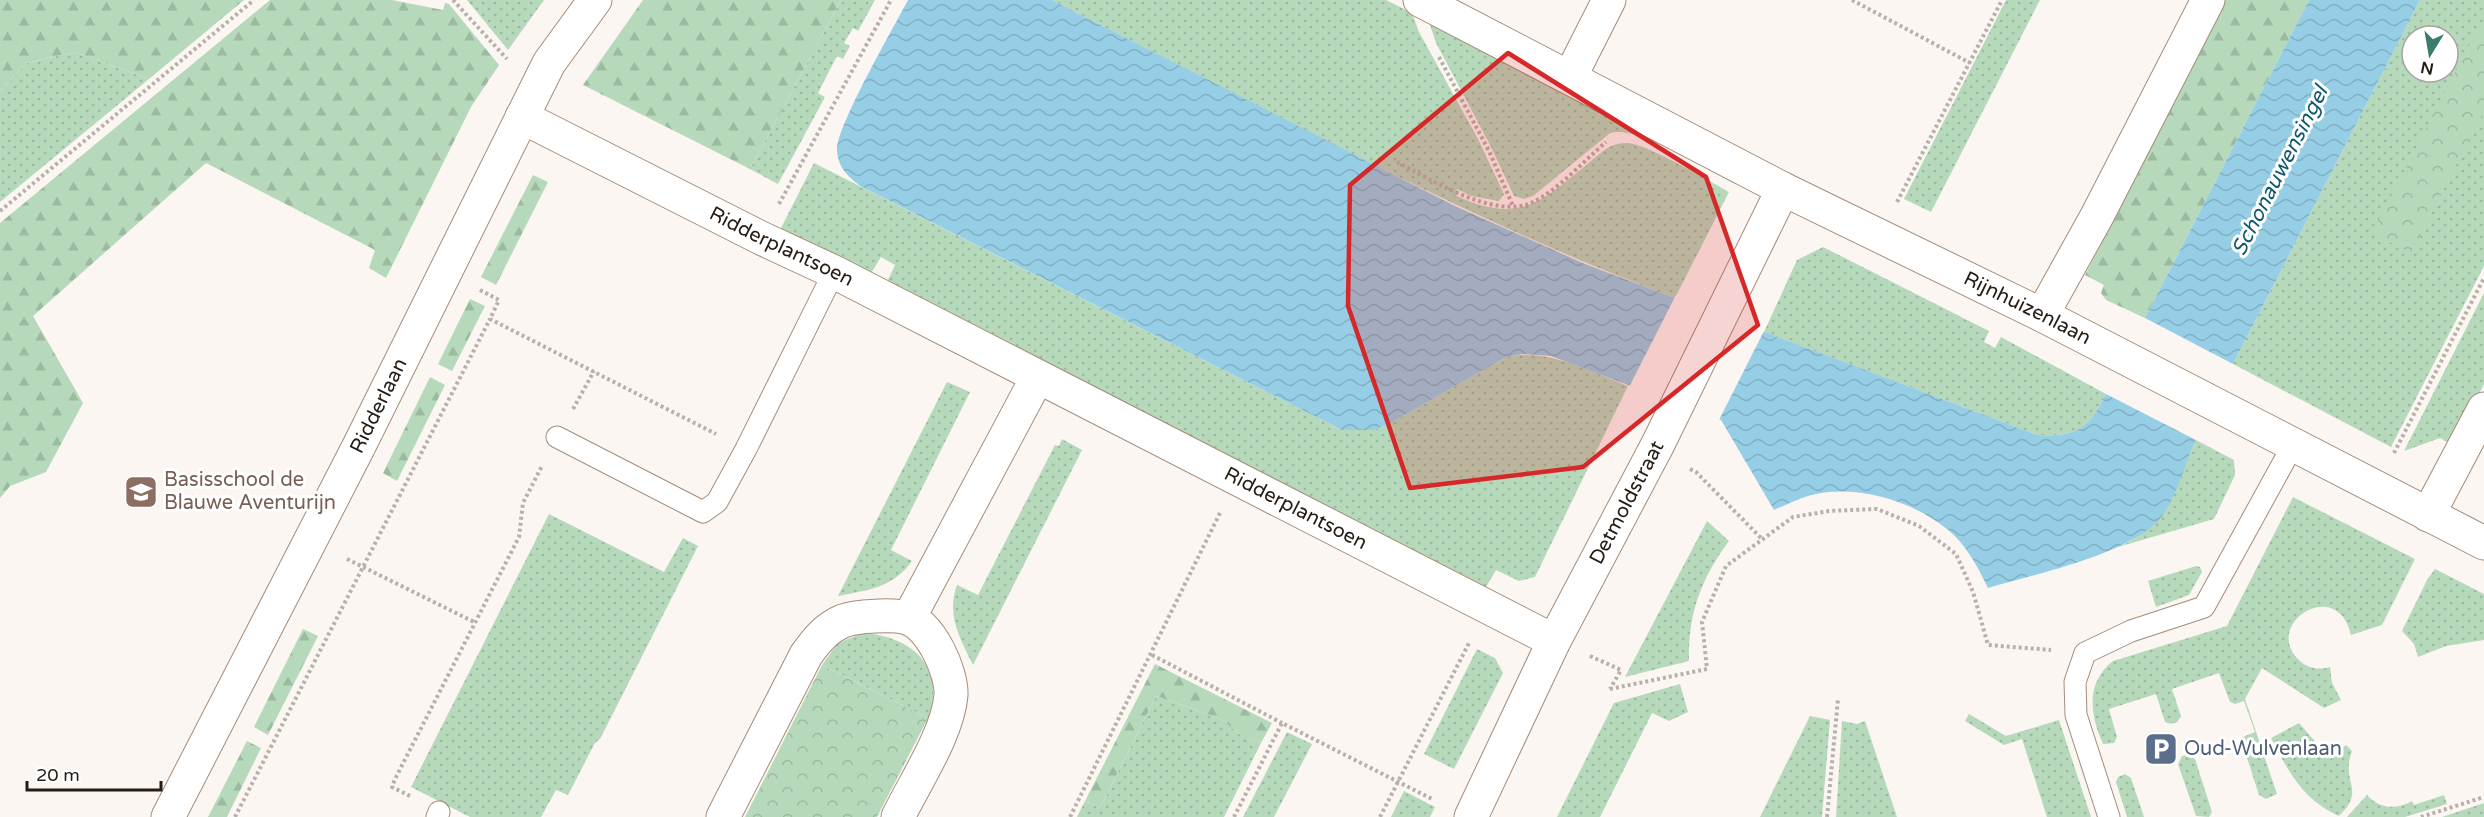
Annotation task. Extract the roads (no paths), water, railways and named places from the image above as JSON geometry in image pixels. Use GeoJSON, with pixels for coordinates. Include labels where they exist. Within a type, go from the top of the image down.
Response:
{"type":"FeatureCollection","features":[{"type":"Feature","properties":{"kind":"street","name":"Ridderlaan"},"geometry":{"type":"LineString","coordinates":[[168,817],[549,63],[595,0]]}},
{"type":"Feature","properties":{"kind":"street"},"geometry":{"type":"LineString","coordinates":[[1570,77],[1609,0]]}},
{"type":"Feature","properties":{"kind":"street"},"geometry":{"type":"LineString","coordinates":[[2042,315],[2097,216],[2208,0]]}},
{"type":"Feature","properties":{"kind":"street","name":"Rijnhuizenlaan"},"geometry":{"type":"LineString","coordinates":[[1423,2],[1783,189],[2042,315],[2484,543]]}},
{"type":"Feature","properties":{"kind":"street","name":"Ridderplantsoen"},"geometry":{"type":"LineString","coordinates":[[522,117],[761,238],[834,272],[1554,641]]}},
{"type":"Feature","properties":{"kind":"street","name":"Detmoldstraat"},"geometry":{"type":"LineString","coordinates":[[1471,817],[1554,641],[1656,449],[1783,189]]}},
{"type":"Feature","properties":{"kind":"street"},"geometry":{"type":"LineString","coordinates":[[909,618],[1037,378]]}},
{"type":"Feature","properties":{"kind":"street"},"geometry":{"type":"LineString","coordinates":[[2428,515],[2484,409]]}},
{"type":"Feature","properties":{"kind":"street"},"geometry":{"type":"LineString","coordinates":[[723,817],[806,655],[822,634],[844,621],[873,617],[909,618],[929,637],[947,665],[951,693],[948,714],[898,817]]}},
{"type":"Feature","properties":{"kind":"lane"},"geometry":{"type":"LineString","coordinates":[[557,437],[703,512],[717,502],[746,449],[834,272]]}},
{"type":"Feature","properties":{"kind":"lane"},"geometry":{"type":"LineString","coordinates":[[2109,817],[2076,715],[2075,682],[2085,653],[2132,631],[2204,607],[2293,445]]}},
{"type":"Feature","properties":{"kind":"water"},"geometry":{"type":"Polygon","coordinates":[[[908,0],[1052,0],[1455,206],[1585,264],[2037,435],[2062,434],[2080,428],[2087,423],[2100,406],[2106,394],[2196,440],[2165,512],[2144,532],[2125,543],[2079,562],[1988,588],[1960,541],[1933,519],[1899,502],[1862,493],[1825,492],[1808,496],[1774,510],[1721,420],[1551,356],[1523,354],[1506,357],[1389,424],[1374,430],[1342,430],[862,187],[848,176],[838,156],[839,138],[855,100],[908,0]]]}},
{"type":"Feature","properties":{"kind":"water","name":"Schonauwensingel"},"geometry":{"type":"Polygon","coordinates":[[[2309,0],[2420,0],[2408,24],[2400,24],[2400,39],[2233,364],[2145,318],[2309,0]]]}},
{"type":"Feature","properties":{"kind":"place","name":"Basisschool de Blauwe Aventurijn"},"geometry":{"type":"Point","coordinates":[141,492]}},
{"type":"Feature","properties":{"kind":"place","name":"Oud-Wulvenlaan"},"geometry":{"type":"Point","coordinates":[2161,749]}}]}
